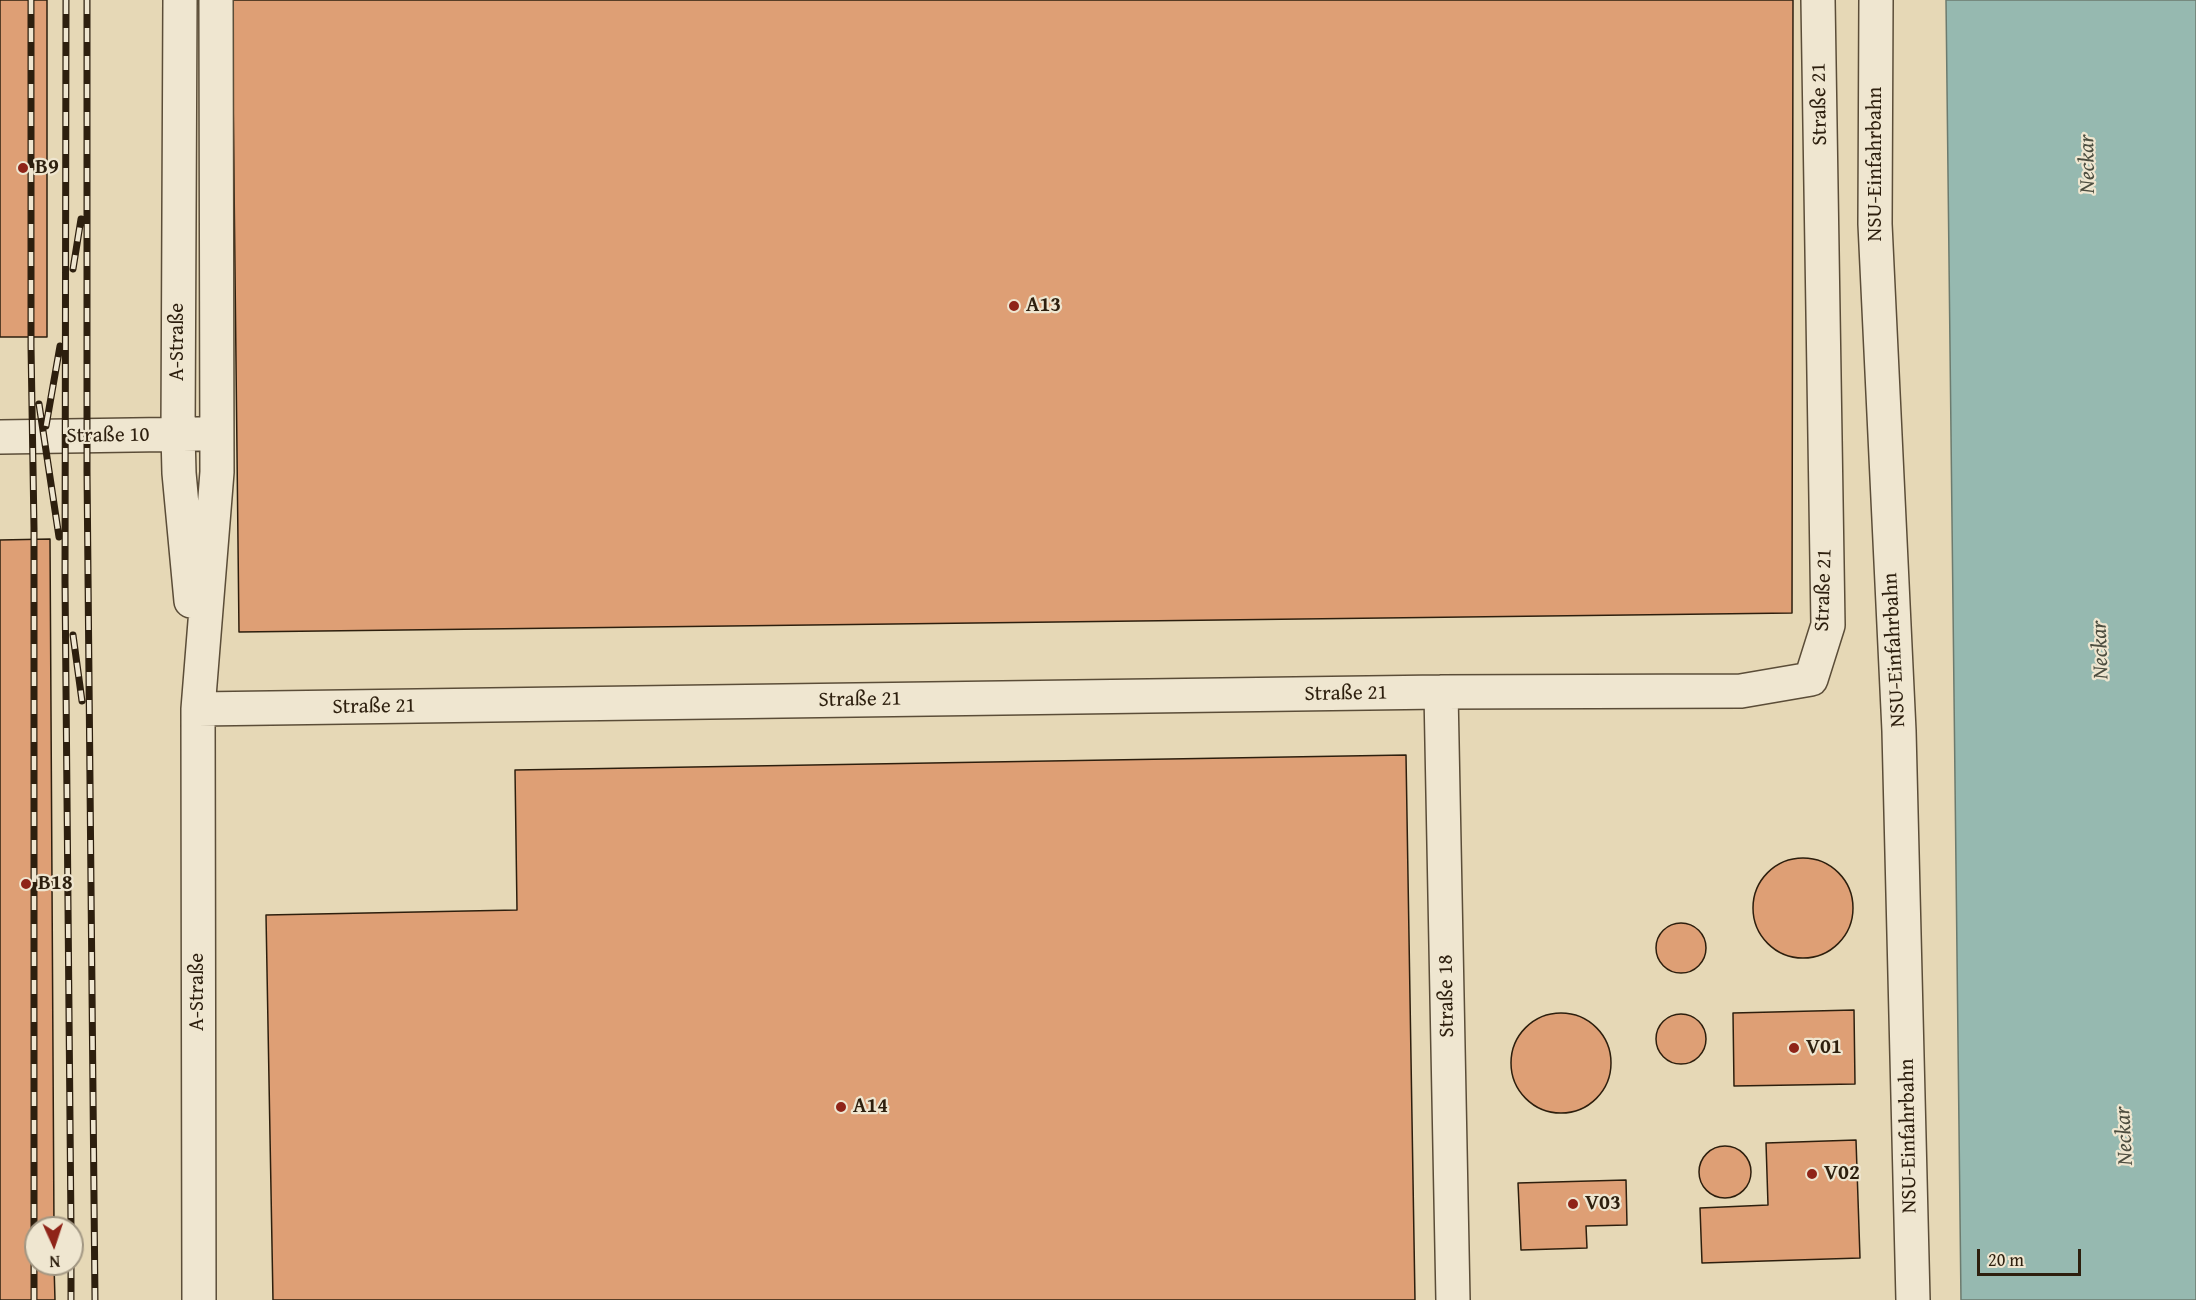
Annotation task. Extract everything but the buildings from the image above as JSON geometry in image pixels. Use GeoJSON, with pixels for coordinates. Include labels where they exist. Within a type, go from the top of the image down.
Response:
{"type":"FeatureCollection","features":[{"type":"Feature","properties":{"kind":"street","name":"A-Straße"},"geometry":{"type":"LineString","coordinates":[[180,0],[178,434],[179,473],[198,696],[199,1300]]}},
{"type":"Feature","properties":{"kind":"street","name":"A-Straße"},"geometry":{"type":"LineString","coordinates":[[198,696],[217,472],[216,0]]}},
{"type":"Feature","properties":{"kind":"street","name":"Straße 21"},"geometry":{"type":"LineString","coordinates":[[198,696],[1742,691],[1811,679],[1828,625],[1818,0]]}},
{"type":"Feature","properties":{"kind":"street","name":"NSU-Einfahrbahn"},"geometry":{"type":"LineString","coordinates":[[1876,0],[1875,224],[1899,730],[1913,1300]]}},
{"type":"Feature","properties":{"kind":"street","name":"Straße 10"},"geometry":{"type":"LineString","coordinates":[[0,437],[217,434]]}},
{"type":"Feature","properties":{"kind":"street","name":"Straße 18"},"geometry":{"type":"LineString","coordinates":[[1441,692],[1453,1300]]}},
{"type":"Feature","properties":{"kind":"water","name":"Neckar"},"geometry":{"type":"Polygon","coordinates":[[[1946,0],[2196,0],[2196,1300],[1961,1300],[1946,0]]]}},
{"type":"Feature","properties":{"kind":"railway"},"geometry":{"type":"LineString","coordinates":[[31,0],[34,1300]]}},
{"type":"Feature","properties":{"kind":"railway"},"geometry":{"type":"LineString","coordinates":[[66,0],[65,581],[71,1216]]}},
{"type":"Feature","properties":{"kind":"railway"},"geometry":{"type":"LineString","coordinates":[[87,0],[87,471],[95,1300]]}},
{"type":"Feature","properties":{"kind":"railway"},"geometry":{"type":"LineString","coordinates":[[73,269],[81,219]]}},
{"type":"Feature","properties":{"kind":"railway"},"geometry":{"type":"LineString","coordinates":[[46,426],[60,346]]}},
{"type":"Feature","properties":{"kind":"railway"},"geometry":{"type":"LineString","coordinates":[[39,404],[59,537]]}},
{"type":"Feature","properties":{"kind":"railway"},"geometry":{"type":"LineString","coordinates":[[73,635],[82,701]]}},
{"type":"Feature","properties":{"kind":"railway"},"geometry":{"type":"LineString","coordinates":[[71,1276],[71,1300]]}},
{"type":"Feature","properties":{"kind":"place","name":"B9"},"geometry":{"type":"Point","coordinates":[23,168]}},
{"type":"Feature","properties":{"kind":"place","name":"A13"},"geometry":{"type":"Point","coordinates":[1014,306]}},
{"type":"Feature","properties":{"kind":"place","name":"B18"},"geometry":{"type":"Point","coordinates":[26,884]}},
{"type":"Feature","properties":{"kind":"place","name":"V01"},"geometry":{"type":"Point","coordinates":[1794,1048]}},
{"type":"Feature","properties":{"kind":"place","name":"A14"},"geometry":{"type":"Point","coordinates":[841,1107]}},
{"type":"Feature","properties":{"kind":"place","name":"V02"},"geometry":{"type":"Point","coordinates":[1812,1174]}},
{"type":"Feature","properties":{"kind":"place","name":"V03"},"geometry":{"type":"Point","coordinates":[1573,1204]}}]}
